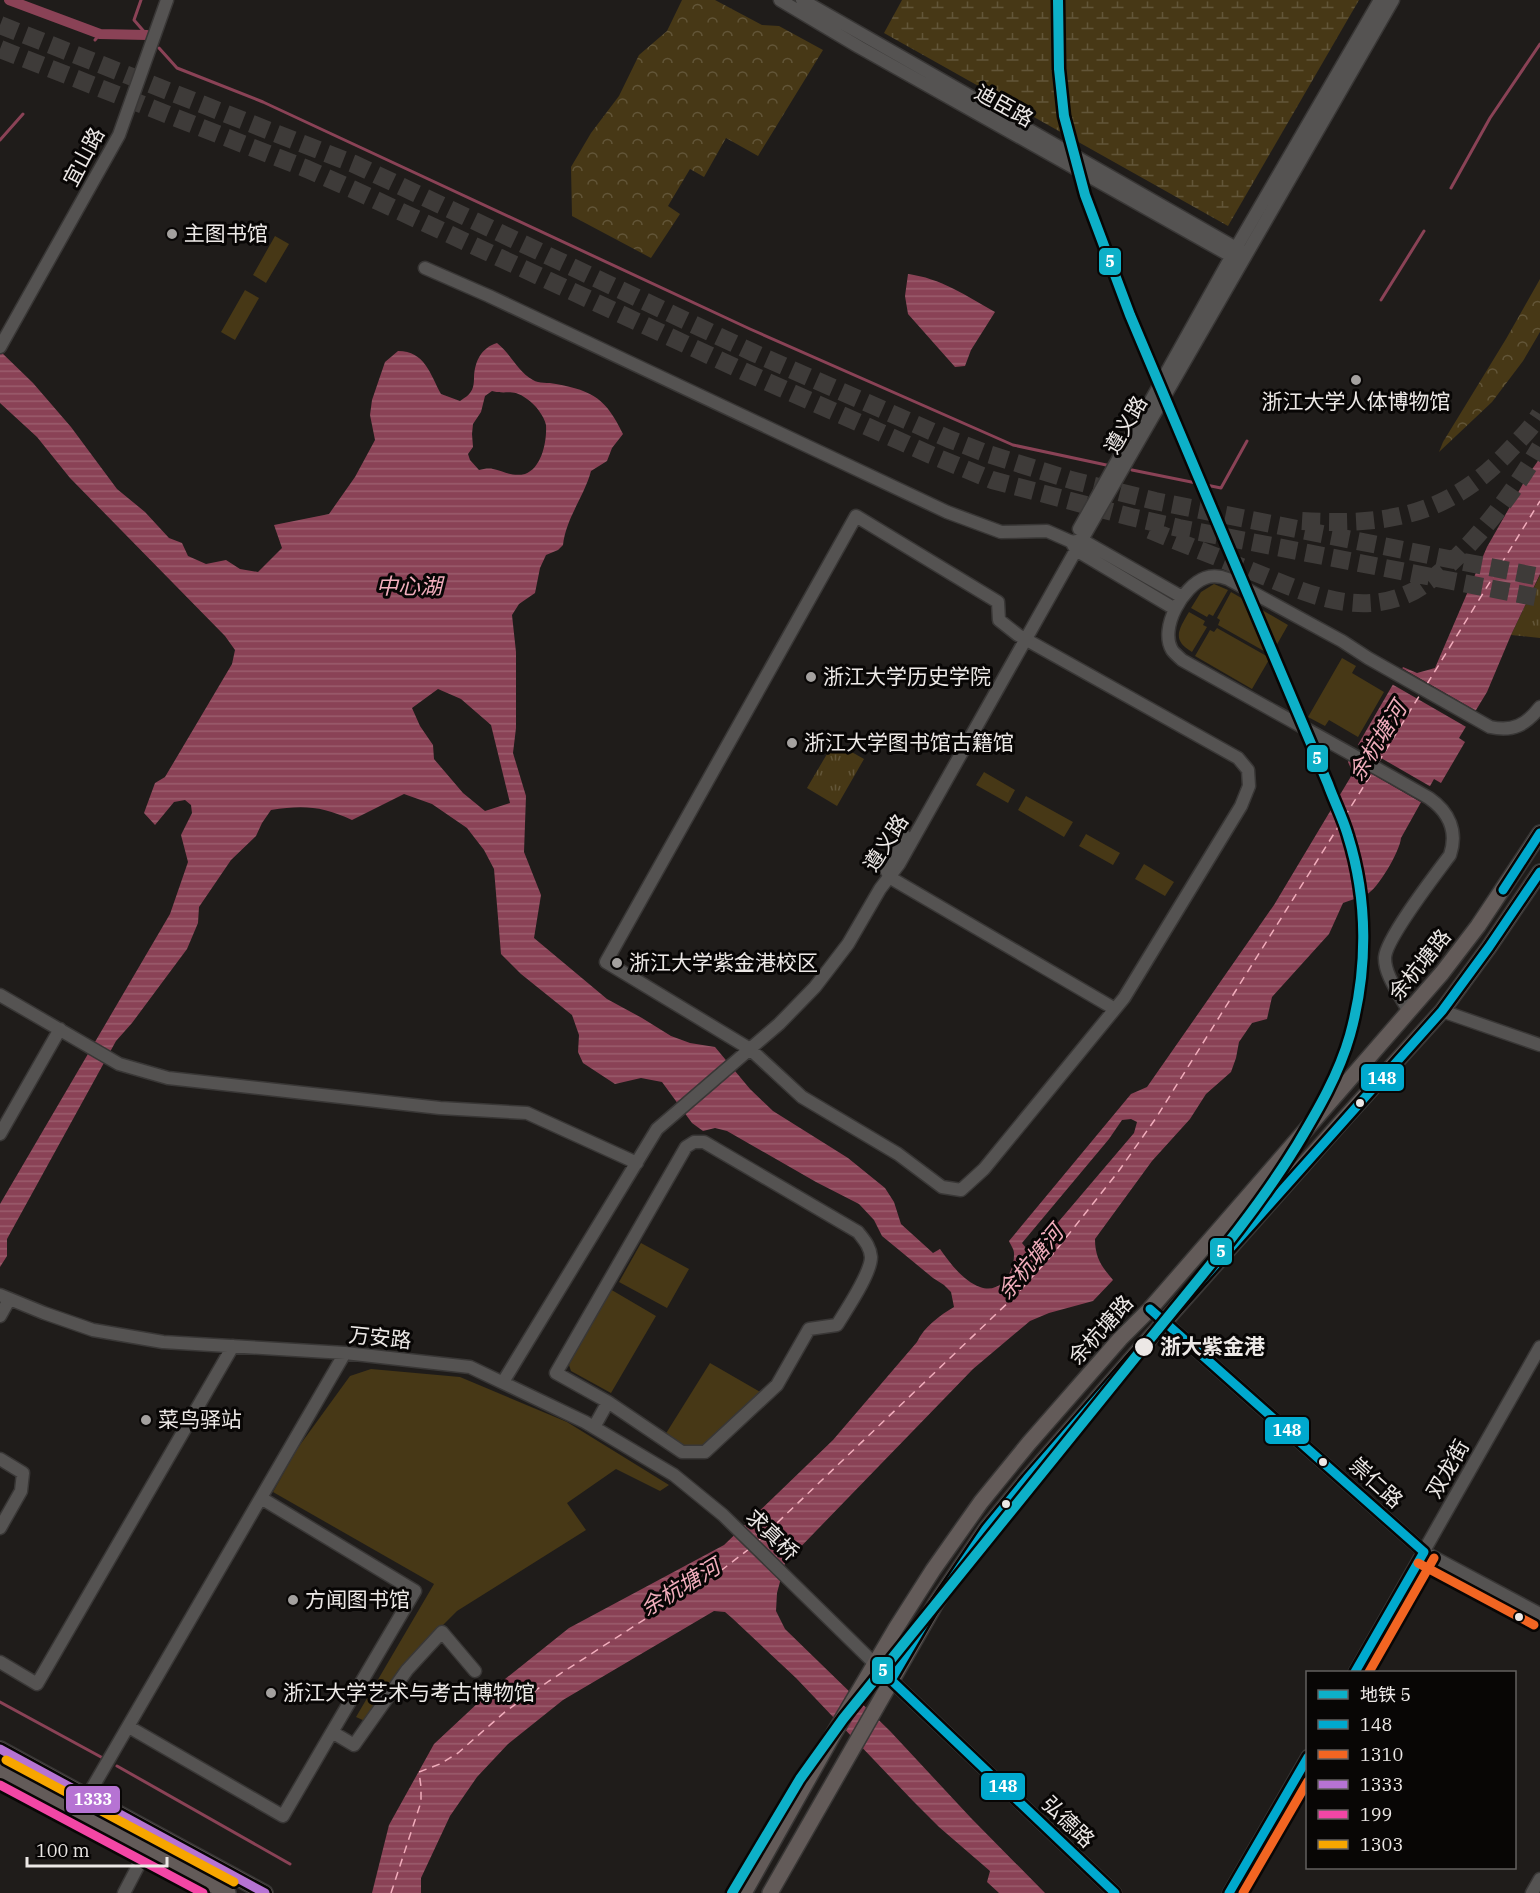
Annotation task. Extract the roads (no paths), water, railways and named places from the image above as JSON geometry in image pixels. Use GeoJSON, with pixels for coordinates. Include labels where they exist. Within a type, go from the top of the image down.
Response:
{"type":"FeatureCollection","features":[{"type":"Feature","properties":{"kind":"main road","name":"余杭塘路"},"geometry":{"type":"LineString","coordinates":[[744,1893],[832,1735],[896,1628],[981,1502],[1029,1443],[1112,1348],[1150,1309],[1442,973],[1478,926],[1540,833]]}},
{"type":"Feature","properties":{"kind":"main road","name":"余杭塘路"},"geometry":{"type":"LineString","coordinates":[[770,1893],[936,1603],[986,1530],[1027,1479],[1274,1196],[1442,1011],[1540,872]]}},
{"type":"Feature","properties":{"kind":"main road"},"geometry":{"type":"LineString","coordinates":[[0,1749],[265,1893]]}},
{"type":"Feature","properties":{"kind":"main road"},"geometry":{"type":"LineString","coordinates":[[0,1771],[228,1893]]}},
{"type":"Feature","properties":{"kind":"street","name":"宜山路"},"geometry":{"type":"LineString","coordinates":[[0,347],[119,135],[167,0]]}},
{"type":"Feature","properties":{"kind":"street","name":"迪臣路"},"geometry":{"type":"LineString","coordinates":[[780,0],[859,46],[1239,255]]}},
{"type":"Feature","properties":{"kind":"street","name":"迪臣路"},"geometry":{"type":"LineString","coordinates":[[802,0],[1239,255]]}},
{"type":"Feature","properties":{"kind":"street","name":"遵义路"},"geometry":{"type":"LineString","coordinates":[[1298,153],[1380,0]]}},
{"type":"Feature","properties":{"kind":"street","name":"遵义路"},"geometry":{"type":"LineString","coordinates":[[880,889],[892,860],[1076,544],[1239,255],[1298,153],[1393,0]]}},
{"type":"Feature","properties":{"kind":"street"},"geometry":{"type":"LineString","coordinates":[[424,268],[489,296],[947,512],[1001,532],[1047,531],[1182,597]]}},
{"type":"Feature","properties":{"kind":"street"},"geometry":{"type":"LineString","coordinates":[[856,516],[998,602],[999,620],[1022,637],[1238,758],[1248,770],[1249,786],[1241,806],[1124,998],[984,1169],[961,1190],[942,1187],[898,1154],[802,1097],[750,1049],[606,962],[856,516]]}},
{"type":"Feature","properties":{"kind":"street"},"geometry":{"type":"LineString","coordinates":[[1076,544],[1175,609]]}},
{"type":"Feature","properties":{"kind":"street"},"geometry":{"type":"LineString","coordinates":[[1409,1012],[1387,969],[1385,957],[1392,937],[1450,855],[1453,845],[1452,825],[1447,815],[1429,798],[1182,660],[1172,649],[1169,636],[1175,609],[1195,583],[1206,577],[1216,576],[1228,579],[1342,641],[1391,672],[1490,727],[1503,730],[1514,728],[1533,716],[1540,706]]}},
{"type":"Feature","properties":{"kind":"street","name":"遵义路"},"geometry":{"type":"LineString","coordinates":[[880,889],[899,864],[1022,637]]}},
{"type":"Feature","properties":{"kind":"street"},"geometry":{"type":"LineString","coordinates":[[889,877],[1115,1009]]}},
{"type":"Feature","properties":{"kind":"street"},"geometry":{"type":"LineString","coordinates":[[504,1382],[657,1129],[779,1024],[815,987],[848,944],[880,889]]}},
{"type":"Feature","properties":{"kind":"street"},"geometry":{"type":"LineString","coordinates":[[0,995],[119,1064],[168,1078],[440,1108],[527,1113],[637,1163]]}},
{"type":"Feature","properties":{"kind":"street"},"geometry":{"type":"LineString","coordinates":[[1442,1011],[1540,1045]]}},
{"type":"Feature","properties":{"kind":"street"},"geometry":{"type":"LineString","coordinates":[[0,1134],[60,1029]]}},
{"type":"Feature","properties":{"kind":"street"},"geometry":{"type":"LineString","coordinates":[[704,1142],[858,1232],[868,1244],[871,1258],[864,1280],[837,1325],[809,1329],[777,1385],[705,1452],[682,1452],[608,1402],[556,1373],[686,1147],[704,1142]]}},
{"type":"Feature","properties":{"kind":"street"},"geometry":{"type":"LineString","coordinates":[[0,1316],[5,1297]]}},
{"type":"Feature","properties":{"kind":"street","name":"万安路"},"geometry":{"type":"LineString","coordinates":[[5,1297],[93,1330],[163,1342],[345,1353],[470,1367],[594,1427],[674,1475],[723,1515]]}},
{"type":"Feature","properties":{"kind":"street","name":"崇仁路"},"geometry":{"type":"LineString","coordinates":[[1150,1309],[1424,1552],[1540,1614]]}},
{"type":"Feature","properties":{"kind":"street"},"geometry":{"type":"LineString","coordinates":[[0,1662],[37,1684],[233,1346]]}},
{"type":"Feature","properties":{"kind":"street","name":"双龙街"},"geometry":{"type":"LineString","coordinates":[[1356,1671],[1540,1347]]}},
{"type":"Feature","properties":{"kind":"street"},"geometry":{"type":"LineString","coordinates":[[87,1797],[345,1353]]}},
{"type":"Feature","properties":{"kind":"street"},"geometry":{"type":"LineString","coordinates":[[594,1427],[608,1402]]}},
{"type":"Feature","properties":{"kind":"street"},"geometry":{"type":"LineString","coordinates":[[0,1459],[22,1473],[21,1491],[0,1528]]}},
{"type":"Feature","properties":{"kind":"street"},"geometry":{"type":"LineString","coordinates":[[129,1727],[283,1815],[415,1591],[261,1498]]}},
{"type":"Feature","properties":{"kind":"street","name":"求真桥"},"geometry":{"type":"LineString","coordinates":[[723,1515],[876,1664]]}},
{"type":"Feature","properties":{"kind":"street"},"geometry":{"type":"LineString","coordinates":[[332,1732],[354,1745],[408,1670],[442,1632],[475,1671]]}},
{"type":"Feature","properties":{"kind":"street","name":"弘德路"},"geometry":{"type":"LineString","coordinates":[[891,1680],[1115,1893]]}},
{"type":"Feature","properties":{"kind":"street"},"geometry":{"type":"LineString","coordinates":[[1229,1893],[1306,1759]]}},
{"type":"Feature","properties":{"kind":"street"},"geometry":{"type":"LineString","coordinates":[[124,1893],[147,1850]]}},
{"type":"Feature","properties":{"kind":"street"},"geometry":{"type":"LineString","coordinates":[[1532,1893],[1540,1879]]}},
{"type":"Feature","properties":{"kind":"water"},"geometry":{"type":"Polygon","coordinates":[[[908,274],[931,279],[995,312],[971,350],[965,366],[955,367],[908,314],[905,296],[908,274]]]}},
{"type":"Feature","properties":{"kind":"water"},"geometry":{"type":"Polygon","coordinates":[[[497,343],[527,376],[535,381],[580,390],[597,398],[611,412],[623,434],[612,448],[607,461],[591,471],[571,517],[563,545],[546,555],[540,568],[535,593],[519,604],[512,615],[516,652],[516,728],[513,753],[526,796],[524,852],[541,895],[534,938],[607,999],[671,1036],[690,1043],[715,1047],[750,1089],[773,1111],[848,1158],[885,1188],[894,1202],[901,1224],[933,1253],[940,1249],[963,1276],[974,1284],[988,1289],[1000,1285],[1009,1274],[1014,1253],[1009,1241],[1131,1094],[1147,1087],[1274,905],[1353,773],[1348,762],[1403,667],[1417,673],[1435,668],[1487,547],[1540,458],[1540,574],[1487,692],[1459,738],[1465,742],[1441,783],[1434,779],[1382,878],[1366,895],[1343,903],[1329,934],[1272,997],[1267,1019],[1252,1023],[1239,1042],[1231,1072],[1206,1094],[1190,1119],[1152,1161],[1095,1239],[1100,1261],[1113,1280],[1093,1301],[1049,1313],[1030,1321],[973,1369],[785,1563],[777,1593],[776,1611],[785,1629],[890,1731],[1045,1893],[999,1893],[987,1882],[990,1871],[939,1827],[796,1678],[725,1612],[714,1611],[563,1700],[508,1744],[477,1777],[450,1816],[421,1878],[421,1893],[372,1893],[389,1825],[434,1744],[495,1687],[569,1628],[724,1545],[833,1440],[928,1326],[954,1307],[951,1292],[882,1236],[874,1220],[859,1204],[727,1131],[715,1128],[703,1131],[692,1123],[662,1082],[641,1078],[615,1084],[583,1063],[578,1052],[579,1035],[572,1015],[521,974],[501,954],[494,869],[484,850],[467,828],[432,804],[404,794],[352,820],[322,809],[293,807],[271,810],[256,836],[231,860],[199,907],[198,923],[187,949],[116,1041],[7,1239],[7,1256],[0,1267],[0,1204],[170,914],[188,862],[181,835],[192,813],[191,805],[185,800],[174,802],[155,825],[144,813],[155,783],[165,777],[232,664],[235,650],[225,636],[70,478],[37,437],[0,403],[0,351],[33,383],[71,427],[117,489],[145,512],[169,538],[182,543],[188,556],[206,564],[226,560],[240,569],[258,572],[282,548],[274,525],[329,514],[355,477],[375,440],[370,415],[372,400],[385,362],[398,351],[415,355],[421,359],[430,372],[441,394],[460,401],[471,392],[477,361],[491,345],[497,343]],[[492,391],[485,396],[481,412],[473,424],[473,447],[468,454],[470,460],[479,470],[491,469],[512,474],[525,474],[536,466],[542,453],[546,439],[545,422],[536,407],[522,396],[492,391]],[[438,689],[412,708],[420,726],[433,745],[434,759],[463,793],[485,811],[510,803],[491,725],[461,699],[438,689]],[[1131,1119],[1122,1120],[1109,1139],[1022,1243],[1031,1254],[1134,1133],[1137,1122],[1131,1119]]]}},
{"type":"Feature","properties":{"kind":"waterway"},"geometry":{"type":"LineString","coordinates":[[9,0],[100,34],[147,35]]}},
{"type":"Feature","properties":{"kind":"waterway"},"geometry":{"type":"LineString","coordinates":[[141,0],[134,20],[147,35]]}},
{"type":"Feature","properties":{"kind":"waterway"},"geometry":{"type":"LineString","coordinates":[[95,40],[100,34]]}},
{"type":"Feature","properties":{"kind":"waterway"},"geometry":{"type":"LineString","coordinates":[[1451,188],[1490,118],[1540,44]]}},
{"type":"Feature","properties":{"kind":"waterway"},"geometry":{"type":"LineString","coordinates":[[159,48],[177,68],[263,102],[750,329],[1013,445],[1111,466]]}},
{"type":"Feature","properties":{"kind":"waterway"},"geometry":{"type":"LineString","coordinates":[[0,140],[23,114]]}},
{"type":"Feature","properties":{"kind":"waterway"},"geometry":{"type":"LineString","coordinates":[[1381,300],[1424,231]]}},
{"type":"Feature","properties":{"kind":"waterway"},"geometry":{"type":"LineString","coordinates":[[1132,470],[1221,488],[1247,441]]}},
{"type":"Feature","properties":{"kind":"waterway"},"geometry":{"type":"LineString","coordinates":[[0,1702],[101,1757]]}},
{"type":"Feature","properties":{"kind":"waterway"},"geometry":{"type":"LineString","coordinates":[[117,1766],[290,1864]]}},
{"type":"Feature","properties":{"kind":"tunnel"},"geometry":{"type":"LineString","coordinates":[[0,25],[354,164],[754,353],[985,453],[1071,480],[1155,501],[1540,577]]}},
{"type":"Feature","properties":{"kind":"tunnel"},"geometry":{"type":"LineString","coordinates":[[0,49],[307,169],[743,371],[992,480],[1179,528],[1540,598]]}},
{"type":"Feature","properties":{"kind":"tunnel"},"geometry":{"type":"LineString","coordinates":[[1302,521],[1361,521],[1388,518],[1438,504],[1462,491],[1485,474],[1525,434],[1540,414]]}},
{"type":"Feature","properties":{"kind":"tunnel"},"geometry":{"type":"LineString","coordinates":[[1150,530],[1322,597],[1355,603],[1384,601],[1416,590],[1456,558],[1503,503],[1540,447]]}},
{"type":"Feature","properties":{"kind":"metro line","name":"5"},"geometry":{"type":"LineString","coordinates":[[732,1893],[800,1779],[843,1719],[1260,1200],[1297,1145],[1327,1092],[1340,1064],[1356,1010],[1363,960],[1362,910],[1355,860],[1348,836],[1130,315],[1085,195],[1064,116],[1059,69],[1058,0]]}},
{"type":"Feature","properties":{"kind":"place","name":"主图书馆"},"geometry":{"type":"Point","coordinates":[172,234]}},
{"type":"Feature","properties":{"kind":"place","name":"浙江大学人体博物馆"},"geometry":{"type":"Point","coordinates":[1356,380]}},
{"type":"Feature","properties":{"kind":"place","name":"浙江大学历史学院"},"geometry":{"type":"Point","coordinates":[811,677]}},
{"type":"Feature","properties":{"kind":"place","name":"浙江大学图书馆古籍馆"},"geometry":{"type":"Point","coordinates":[792,743]}},
{"type":"Feature","properties":{"kind":"place","name":"浙江大学紫金港校区"},"geometry":{"type":"Point","coordinates":[617,963]}},
{"type":"Feature","properties":{"kind":"place","name":"浙大紫金港"},"geometry":{"type":"Point","coordinates":[1144,1347]}},
{"type":"Feature","properties":{"kind":"place","name":"菜鸟驿站"},"geometry":{"type":"Point","coordinates":[146,1420]}},
{"type":"Feature","properties":{"kind":"place","name":"方闻图书馆"},"geometry":{"type":"Point","coordinates":[293,1600]}},
{"type":"Feature","properties":{"kind":"place","name":"浙江大学艺术与考古博物馆"},"geometry":{"type":"Point","coordinates":[271,1693]}},
{"type":"Feature","properties":{"kind":"water label","name":"中心湖"},"geometry":{"type":"Point","coordinates":[409,586]}},
{"type":"Feature","properties":{"kind":"water label","name":"余杭塘河"},"geometry":{"type":"Point","coordinates":[1377,741]}},
{"type":"Feature","properties":{"kind":"water label","name":"余杭塘河"},"geometry":{"type":"Point","coordinates":[1030,1262]}},
{"type":"Feature","properties":{"kind":"water label","name":"余杭塘河"},"geometry":{"type":"Point","coordinates":[680,1587]}}]}
